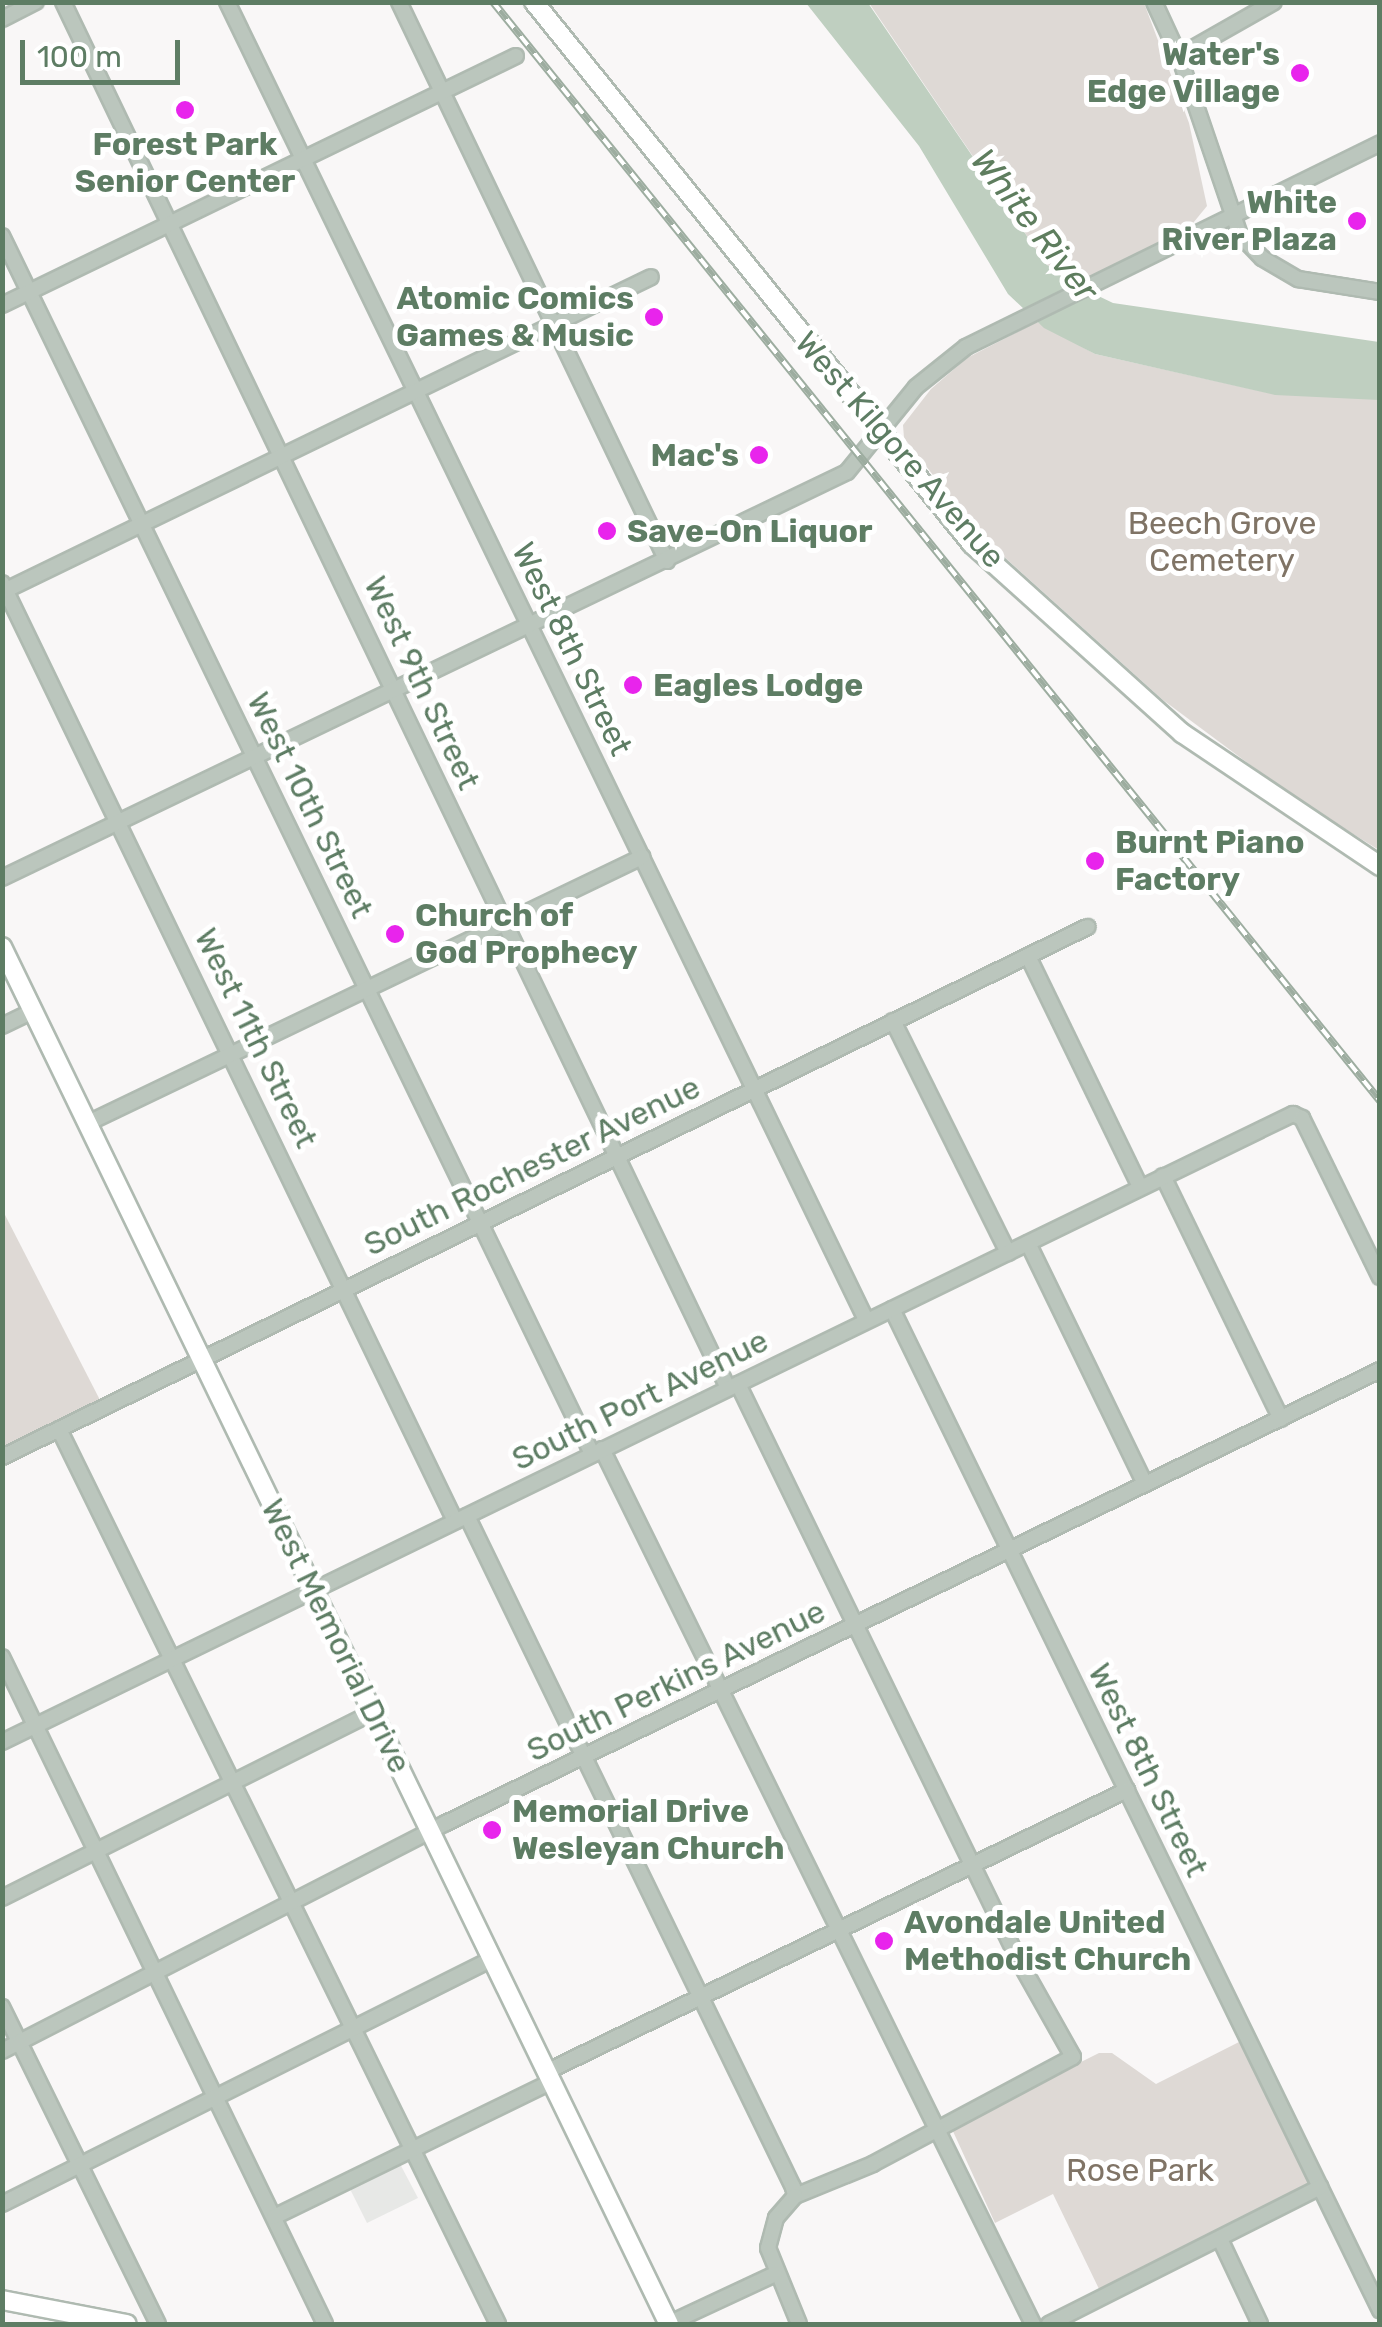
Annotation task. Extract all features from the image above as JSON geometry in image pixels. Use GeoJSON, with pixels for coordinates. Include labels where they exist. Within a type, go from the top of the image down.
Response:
{"type":"FeatureCollection","features":[{"type":"Feature","properties":{"kind":"main road","name":"West Kilgore Avenue"},"geometry":{"type":"LineString","coordinates":[[534,2],[972,544],[1182,733],[1380,866]]}},
{"type":"Feature","properties":{"kind":"main road","name":"West Memorial Drive"},"geometry":{"type":"LineString","coordinates":[[2,947],[669,2324]]}},
{"type":"Feature","properties":{"kind":"main road"},"geometry":{"type":"LineString","coordinates":[[2,2300],[127,2324]]}},
{"type":"Feature","properties":{"kind":"street"},"geometry":{"type":"LineString","coordinates":[[2,19],[36,2]]}},
{"type":"Feature","properties":{"kind":"street","name":"West 9th Street"},"geometry":{"type":"LineString","coordinates":[[63,2],[396,689],[616,1155],[855,1624],[972,1865],[1073,2056],[938,2129]]}},
{"type":"Feature","properties":{"kind":"street","name":"West 8th Street"},"geometry":{"type":"LineString","coordinates":[[228,2],[866,1320]]}},
{"type":"Feature","properties":{"kind":"street"},"geometry":{"type":"LineString","coordinates":[[399,2],[667,561]]}},
{"type":"Feature","properties":{"kind":"street"},"geometry":{"type":"LineString","coordinates":[[1154,2],[1180,56],[1230,218],[1262,258],[1298,279],[1380,292]]}},
{"type":"Feature","properties":{"kind":"street"},"geometry":{"type":"LineString","coordinates":[[1180,56],[1274,2]]}},
{"type":"Feature","properties":{"kind":"street"},"geometry":{"type":"LineString","coordinates":[[2,305],[516,56]]}},
{"type":"Feature","properties":{"kind":"street"},"geometry":{"type":"LineString","coordinates":[[2,878],[667,561],[861,459],[916,387],[982,338],[1380,143]]}},
{"type":"Feature","properties":{"kind":"street","name":"West 10th Street"},"geometry":{"type":"LineString","coordinates":[[2,236],[480,1222],[719,1690],[1033,2324]]}},
{"type":"Feature","properties":{"kind":"street"},"geometry":{"type":"LineString","coordinates":[[4,588],[651,277]]}},
{"type":"Feature","properties":{"kind":"street","name":"West 11th Street"},"geometry":{"type":"LineString","coordinates":[[4,588],[346,1287],[583,1757],[795,2196]]}},
{"type":"Feature","properties":{"kind":"street"},"geometry":{"type":"LineString","coordinates":[[88,1123],[642,857]]}},
{"type":"Feature","properties":{"kind":"street","name":"South Rochester Avenue"},"geometry":{"type":"LineString","coordinates":[[2,1457],[202,1356],[1088,927]]}},
{"type":"Feature","properties":{"kind":"street"},"geometry":{"type":"LineString","coordinates":[[1028,956],[1140,1188]]}},
{"type":"Feature","properties":{"kind":"street"},"geometry":{"type":"LineString","coordinates":[[2,1026],[34,1011]]}},
{"type":"Feature","properties":{"kind":"street"},"geometry":{"type":"LineString","coordinates":[[893,1021],[1008,1252]]}},
{"type":"Feature","properties":{"kind":"street","name":"South Port Avenue"},"geometry":{"type":"LineString","coordinates":[[2,1742],[1293,1114],[1302,1118],[1380,1277]]}},
{"type":"Feature","properties":{"kind":"street"},"geometry":{"type":"LineString","coordinates":[[1164,1176],[1281,1418]]}},
{"type":"Feature","properties":{"kind":"street"},"geometry":{"type":"LineString","coordinates":[[1028,1243],[1145,1484]]}},
{"type":"Feature","properties":{"kind":"street","name":"West 8th Street"},"geometry":{"type":"LineString","coordinates":[[892,1309],[1380,2310]]}},
{"type":"Feature","properties":{"kind":"street","name":"South Perkins Avenue"},"geometry":{"type":"LineString","coordinates":[[2,2050],[583,1757],[1380,1370]]}},
{"type":"Feature","properties":{"kind":"street"},"geometry":{"type":"LineString","coordinates":[[59,1429],[498,2324]]}},
{"type":"Feature","properties":{"kind":"street"},"geometry":{"type":"LineString","coordinates":[[2,1656],[325,2324]]}},
{"type":"Feature","properties":{"kind":"street"},"geometry":{"type":"LineString","coordinates":[[2,1898],[370,1713]]}},
{"type":"Feature","properties":{"kind":"street"},"geometry":{"type":"LineString","coordinates":[[274,2217],[412,2151],[700,1997],[1127,1790]]}},
{"type":"Feature","properties":{"kind":"street"},"geometry":{"type":"LineString","coordinates":[[2,2204],[492,1959]]}},
{"type":"Feature","properties":{"kind":"street"},"geometry":{"type":"LineString","coordinates":[[2,2006],[158,2324]]}},
{"type":"Feature","properties":{"kind":"street"},"geometry":{"type":"LineString","coordinates":[[799,2324],[774,2274],[770,2233],[795,2196],[938,2129]]}},
{"type":"Feature","properties":{"kind":"street"},"geometry":{"type":"LineString","coordinates":[[1049,2324],[1320,2187]]}},
{"type":"Feature","properties":{"kind":"street"},"geometry":{"type":"LineString","coordinates":[[1220,2239],[1260,2324]]}},
{"type":"Feature","properties":{"kind":"street"},"geometry":{"type":"LineString","coordinates":[[669,2324],[774,2274]]}},
{"type":"Feature","properties":{"kind":"shaded area"},"geometry":{"type":"Polygon","coordinates":[[[806,3],[868,3],[1046,264],[1067,281],[1113,303],[1379,342],[1379,400],[1275,395],[1095,354],[1044,328],[1008,294],[919,146],[806,3]]]}},
{"type":"Feature","properties":{"kind":"shaded area"},"geometry":{"type":"Polygon","coordinates":[[[399,2162],[418,2198],[367,2223],[350,2189],[399,2162]]]}},
{"type":"Feature","properties":{"kind":"green space"},"geometry":{"type":"Polygon","coordinates":[[[869,3],[1144,3],[1189,123],[1207,206],[1189,228],[1072,285],[1046,264],[869,3]]]}},
{"type":"Feature","properties":{"kind":"green space","name":"Beech Grove Cemetery"},"geometry":{"type":"Polygon","coordinates":[[[1037,322],[1095,354],[1269,393],[1379,399],[1379,850],[1292,796],[1163,700],[980,535],[904,438],[903,425],[931,389],[967,358],[1037,322]]]}},
{"type":"Feature","properties":{"kind":"green space"},"geometry":{"type":"Polygon","coordinates":[[[3,1211],[101,1402],[2,1451],[3,1211]]]}},
{"type":"Feature","properties":{"kind":"green space","name":"Rose Park"},"geometry":{"type":"Polygon","coordinates":[[[1241,2041],[1310,2184],[1099,2289],[1053,2194],[995,2223],[951,2127],[1099,2053],[1112,2053],[1156,2084],[1241,2041]]]}},
{"type":"Feature","properties":{"kind":"railway"},"geometry":{"type":"LineString","coordinates":[[493,2],[1380,1101]]}},
{"type":"Feature","properties":{"kind":"place","name":"Water's Edge Village"},"geometry":{"type":"Point","coordinates":[1300,73]}},
{"type":"Feature","properties":{"kind":"place","name":"Forest Park Senior Center"},"geometry":{"type":"Point","coordinates":[185,110]}},
{"type":"Feature","properties":{"kind":"place","name":"White River Plaza"},"geometry":{"type":"Point","coordinates":[1357,221]}},
{"type":"Feature","properties":{"kind":"place","name":"Atomic Comics Games & Music"},"geometry":{"type":"Point","coordinates":[654,317]}},
{"type":"Feature","properties":{"kind":"place","name":"Mac's"},"geometry":{"type":"Point","coordinates":[759,455]}},
{"type":"Feature","properties":{"kind":"place","name":"Save-On Liquor"},"geometry":{"type":"Point","coordinates":[607,531]}},
{"type":"Feature","properties":{"kind":"place","name":"Eagles Lodge"},"geometry":{"type":"Point","coordinates":[633,685]}},
{"type":"Feature","properties":{"kind":"place","name":"Burnt Piano Factory"},"geometry":{"type":"Point","coordinates":[1095,861]}},
{"type":"Feature","properties":{"kind":"place","name":"Church of God Prophecy"},"geometry":{"type":"Point","coordinates":[395,934]}},
{"type":"Feature","properties":{"kind":"place","name":"Memorial Drive Wesleyan Church"},"geometry":{"type":"Point","coordinates":[492,1830]}},
{"type":"Feature","properties":{"kind":"place","name":"Avondale United Methodist Church"},"geometry":{"type":"Point","coordinates":[884,1941]}},
{"type":"Feature","properties":{"kind":"water label","name":"White River"},"geometry":{"type":"Point","coordinates":[1035,225]}}]}
